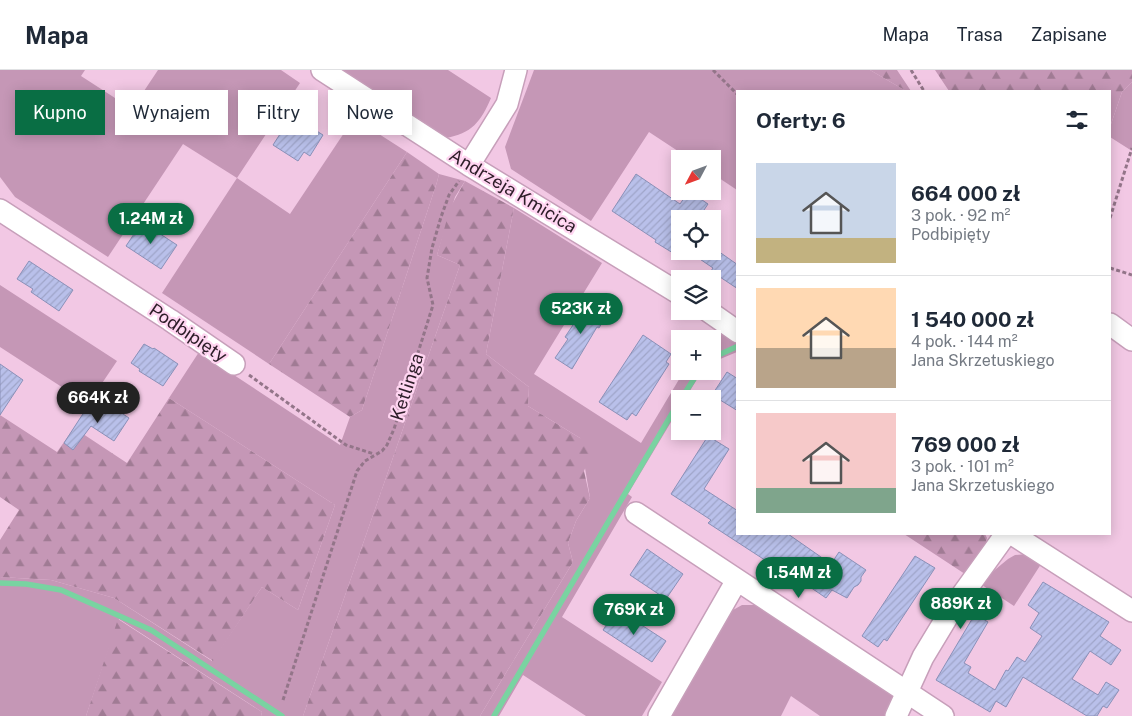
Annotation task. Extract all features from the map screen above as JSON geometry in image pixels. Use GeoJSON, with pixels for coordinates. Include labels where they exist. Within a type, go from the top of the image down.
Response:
{"type":"FeatureCollection","features":[{"type":"Feature","properties":{"kind":"street","name":"Andrzeja Kmicica"},"geometry":{"type":"LineString","coordinates":[[322,70],[469,165],[671,288]]}},
{"type":"Feature","properties":{"kind":"street"},"geometry":{"type":"LineString","coordinates":[[469,165],[507,104],[516,70]]}},
{"type":"Feature","properties":{"kind":"street","name":"Podbipięty"},"geometry":{"type":"LineString","coordinates":[[0,210],[170,320],[234,364]]}},
{"type":"Feature","properties":{"kind":"street"},"geometry":{"type":"LineString","coordinates":[[721,320],[736,331]]}},
{"type":"Feature","properties":{"kind":"street"},"geometry":{"type":"LineString","coordinates":[[1111,325],[1132,340]]}},
{"type":"Feature","properties":{"kind":"street"},"geometry":{"type":"LineString","coordinates":[[636,513],[942,716]]}},
{"type":"Feature","properties":{"kind":"street"},"geometry":{"type":"LineString","coordinates":[[896,716],[923,657],[952,609],[1005,535]]}},
{"type":"Feature","properties":{"kind":"street"},"geometry":{"type":"LineString","coordinates":[[1014,535],[1132,611]]}},
{"type":"Feature","properties":{"kind":"street"},"geometry":{"type":"LineString","coordinates":[[659,716],[737,580]]}},
{"type":"Feature","properties":{"kind":"path"},"geometry":{"type":"LineString","coordinates":[[713,70],[736,93]]}},
{"type":"Feature","properties":{"kind":"path"},"geometry":{"type":"LineString","coordinates":[[911,70],[923,90]]}},
{"type":"Feature","properties":{"kind":"path"},"geometry":{"type":"LineString","coordinates":[[1111,215],[1132,148]]}},
{"type":"Feature","properties":{"kind":"path","name":"Ketlinga"},"geometry":{"type":"LineString","coordinates":[[283,700],[357,471],[365,461],[387,446],[394,428],[433,305],[427,278],[440,217],[449,195],[469,165]]}},
{"type":"Feature","properties":{"kind":"path"},"geometry":{"type":"LineString","coordinates":[[1111,268],[1132,275]]}},
{"type":"Feature","properties":{"kind":"path","name":"Podbipięty"},"geometry":{"type":"LineString","coordinates":[[234,364],[346,445],[375,454]]}},
{"type":"Feature","properties":{"kind":"green space"},"geometry":{"type":"Polygon","coordinates":[[[0,70],[85,70],[81,76],[103,90],[15,90],[15,135],[105,135],[105,92],[115,98],[115,135],[228,135],[228,90],[145,90],[158,70],[281,70],[300,83],[295,90],[238,90],[238,135],[266,135],[237,178],[183,144],[108,257],[15,197],[0,177],[0,70]]]}},
{"type":"Feature","properties":{"kind":"green space"},"geometry":{"type":"Polygon","coordinates":[[[337,70],[448,70],[491,98],[479,120],[469,130],[445,138],[412,117],[412,90],[369,90],[337,70]]]}},
{"type":"Feature","properties":{"kind":"green space"},"geometry":{"type":"Polygon","coordinates":[[[534,70],[870,70],[904,90],[736,90],[736,189],[721,179],[721,150],[676,150],[649,132],[591,221],[511,169],[505,147],[534,70]]]}},
{"type":"Feature","properties":{"kind":"green space"},"geometry":{"type":"Polygon","coordinates":[[[870,70],[897,70],[910,90],[904,90],[870,70]]]}},
{"type":"Feature","properties":{"kind":"green space"},"geometry":{"type":"Polygon","coordinates":[[[935,70],[1132,70],[1132,82],[1122,92],[1111,124],[1111,90],[948,90],[935,70]]]}},
{"type":"Feature","properties":{"kind":"green space"},"geometry":{"type":"Polygon","coordinates":[[[1132,82],[1132,151],[1111,138],[1111,124],[1122,92],[1132,82]]]}},
{"type":"Feature","properties":{"kind":"green space"},"geometry":{"type":"Polygon","coordinates":[[[343,135],[380,135],[407,152],[269,364],[162,293],[237,178],[290,214],[343,135]]]}},
{"type":"Feature","properties":{"kind":"green space"},"geometry":{"type":"Polygon","coordinates":[[[407,152],[439,174],[362,410],[350,417],[269,364],[407,152]]]}},
{"type":"Feature","properties":{"kind":"green space"},"geometry":{"type":"Polygon","coordinates":[[[439,174],[465,181],[455,197],[437,255],[460,265],[303,716],[261,716],[262,712],[119,619],[86,716],[0,716],[0,577],[51,580],[114,598],[212,661],[262,587],[298,610],[335,505],[169,398],[199,352],[340,445],[350,417],[362,410],[439,174]]]}},
{"type":"Feature","properties":{"kind":"green space"},"geometry":{"type":"Polygon","coordinates":[[[465,181],[514,208],[486,354],[529,387],[528,406],[580,438],[592,452],[584,471],[590,498],[576,521],[568,543],[573,562],[480,716],[303,716],[460,265],[437,255],[450,208],[465,181]]]}},
{"type":"Feature","properties":{"kind":"green space"},"geometry":{"type":"Polygon","coordinates":[[[514,208],[602,263],[534,374],[641,443],[671,393],[671,422],[628,494],[632,497],[562,617],[662,682],[642,716],[586,716],[523,675],[499,716],[480,716],[573,562],[568,543],[576,521],[590,498],[580,438],[528,406],[529,387],[486,354],[514,208]]]}},
{"type":"Feature","properties":{"kind":"green space"},"geometry":{"type":"Polygon","coordinates":[[[0,285],[117,361],[88,404],[0,347],[0,285]]]}},
{"type":"Feature","properties":{"kind":"green space"},"geometry":{"type":"Polygon","coordinates":[[[724,334],[736,343],[736,352],[721,359],[721,335],[724,334]]]}},
{"type":"Feature","properties":{"kind":"green space"},"geometry":{"type":"Polygon","coordinates":[[[679,380],[697,380],[690,390],[673,390],[679,380]]]}},
{"type":"Feature","properties":{"kind":"green space"},"geometry":{"type":"Polygon","coordinates":[[[169,398],[335,505],[298,610],[262,587],[213,661],[114,598],[51,580],[0,577],[0,540],[19,510],[0,497],[0,415],[57,452],[74,428],[127,463],[169,398]]]}},
{"type":"Feature","properties":{"kind":"green space"},"geometry":{"type":"Polygon","coordinates":[[[906,535],[986,535],[987,538],[983,556],[968,576],[906,535]]]}},
{"type":"Feature","properties":{"kind":"green space"},"geometry":{"type":"Polygon","coordinates":[[[1027,554],[1043,561],[1014,606],[979,583],[1008,559],[1015,555],[1027,554]]]}},
{"type":"Feature","properties":{"kind":"green space"},"geometry":{"type":"Polygon","coordinates":[[[742,605],[758,605],[890,688],[896,700],[893,716],[820,716],[791,696],[781,716],[669,716],[729,611],[742,605]]]}},
{"type":"Feature","properties":{"kind":"green space"},"geometry":{"type":"Polygon","coordinates":[[[118,619],[262,712],[261,716],[86,716],[118,619]]]}},
{"type":"Feature","properties":{"kind":"building"},"geometry":{"type":"Polygon","coordinates":[[[318,132],[323,135],[310,156],[304,152],[298,161],[273,145],[279,135],[318,135],[318,132]]]}},
{"type":"Feature","properties":{"kind":"building"},"geometry":{"type":"Polygon","coordinates":[[[636,174],[671,198],[671,200],[680,204],[683,200],[702,200],[708,204],[704,210],[671,210],[671,252],[612,211],[636,174]]]}},
{"type":"Feature","properties":{"kind":"building"},"geometry":{"type":"Polygon","coordinates":[[[142,222],[177,245],[161,269],[126,246],[142,222]]]}},
{"type":"Feature","properties":{"kind":"building"},"geometry":{"type":"Polygon","coordinates":[[[721,253],[736,264],[736,288],[721,278],[721,270],[712,270],[713,268],[701,260],[721,260],[721,253]]]}},
{"type":"Feature","properties":{"kind":"building"},"geometry":{"type":"Polygon","coordinates":[[[29,261],[73,290],[59,311],[31,292],[33,289],[17,279],[29,261]]]}},
{"type":"Feature","properties":{"kind":"building"},"geometry":{"type":"Polygon","coordinates":[[[592,302],[608,313],[599,328],[597,327],[572,369],[555,358],[568,339],[565,337],[592,302]]]}},
{"type":"Feature","properties":{"kind":"building"},"geometry":{"type":"Polygon","coordinates":[[[643,335],[671,354],[666,362],[669,364],[636,416],[632,413],[627,420],[599,402],[643,335]]]}},
{"type":"Feature","properties":{"kind":"building"},"geometry":{"type":"Polygon","coordinates":[[[144,344],[154,348],[178,364],[163,386],[139,371],[140,369],[131,363],[144,344]]]}},
{"type":"Feature","properties":{"kind":"building"},"geometry":{"type":"Polygon","coordinates":[[[0,364],[23,380],[0,415],[0,364]]]}},
{"type":"Feature","properties":{"kind":"building"},"geometry":{"type":"Polygon","coordinates":[[[727,372],[736,378],[736,410],[721,401],[721,390],[715,390],[727,372]]]}},
{"type":"Feature","properties":{"kind":"building"},"geometry":{"type":"Polygon","coordinates":[[[105,402],[129,418],[114,441],[91,426],[73,450],[64,443],[88,406],[98,412],[105,402]]]}},
{"type":"Feature","properties":{"kind":"building"},"geometry":{"type":"Polygon","coordinates":[[[705,440],[714,440],[729,449],[704,489],[736,510],[736,535],[789,535],[831,564],[839,552],[866,570],[861,577],[861,581],[854,587],[847,598],[832,590],[826,598],[772,561],[771,564],[708,523],[711,520],[671,494],[705,440]]]}},
{"type":"Feature","properties":{"kind":"building"},"geometry":{"type":"Polygon","coordinates":[[[647,549],[683,574],[666,599],[630,575],[647,549]]]}},
{"type":"Feature","properties":{"kind":"building"},"geometry":{"type":"Polygon","coordinates":[[[915,556],[935,568],[887,641],[884,639],[878,647],[862,636],[915,556]]]}},
{"type":"Feature","properties":{"kind":"building"},"geometry":{"type":"Polygon","coordinates":[[[1043,582],[1109,622],[1100,636],[1121,650],[1111,665],[1090,651],[1072,679],[1098,695],[1106,682],[1119,690],[1107,708],[1103,706],[1097,716],[1087,716],[1023,677],[1006,707],[996,701],[990,712],[936,680],[975,614],[988,622],[964,663],[971,667],[968,673],[995,690],[1006,670],[1008,671],[1017,657],[1025,662],[1042,636],[1030,628],[1039,613],[1028,605],[1043,582]]]}},
{"type":"Feature","properties":{"kind":"building"},"geometry":{"type":"Polygon","coordinates":[[[617,609],[666,641],[652,662],[603,630],[617,609]]]}},
{"type":"Feature","properties":{"kind":"waterway"},"geometry":{"type":"LineString","coordinates":[[721,354],[736,347]]}},
{"type":"Feature","properties":{"kind":"waterway"},"geometry":{"type":"LineString","coordinates":[[687,390],[693,380]]}},
{"type":"Feature","properties":{"kind":"waterway"},"geometry":{"type":"LineString","coordinates":[[494,716],[671,415]]}},
{"type":"Feature","properties":{"kind":"waterway"},"geometry":{"type":"LineString","coordinates":[[0,583],[26,584],[61,590],[151,630],[282,716]]}}]}
